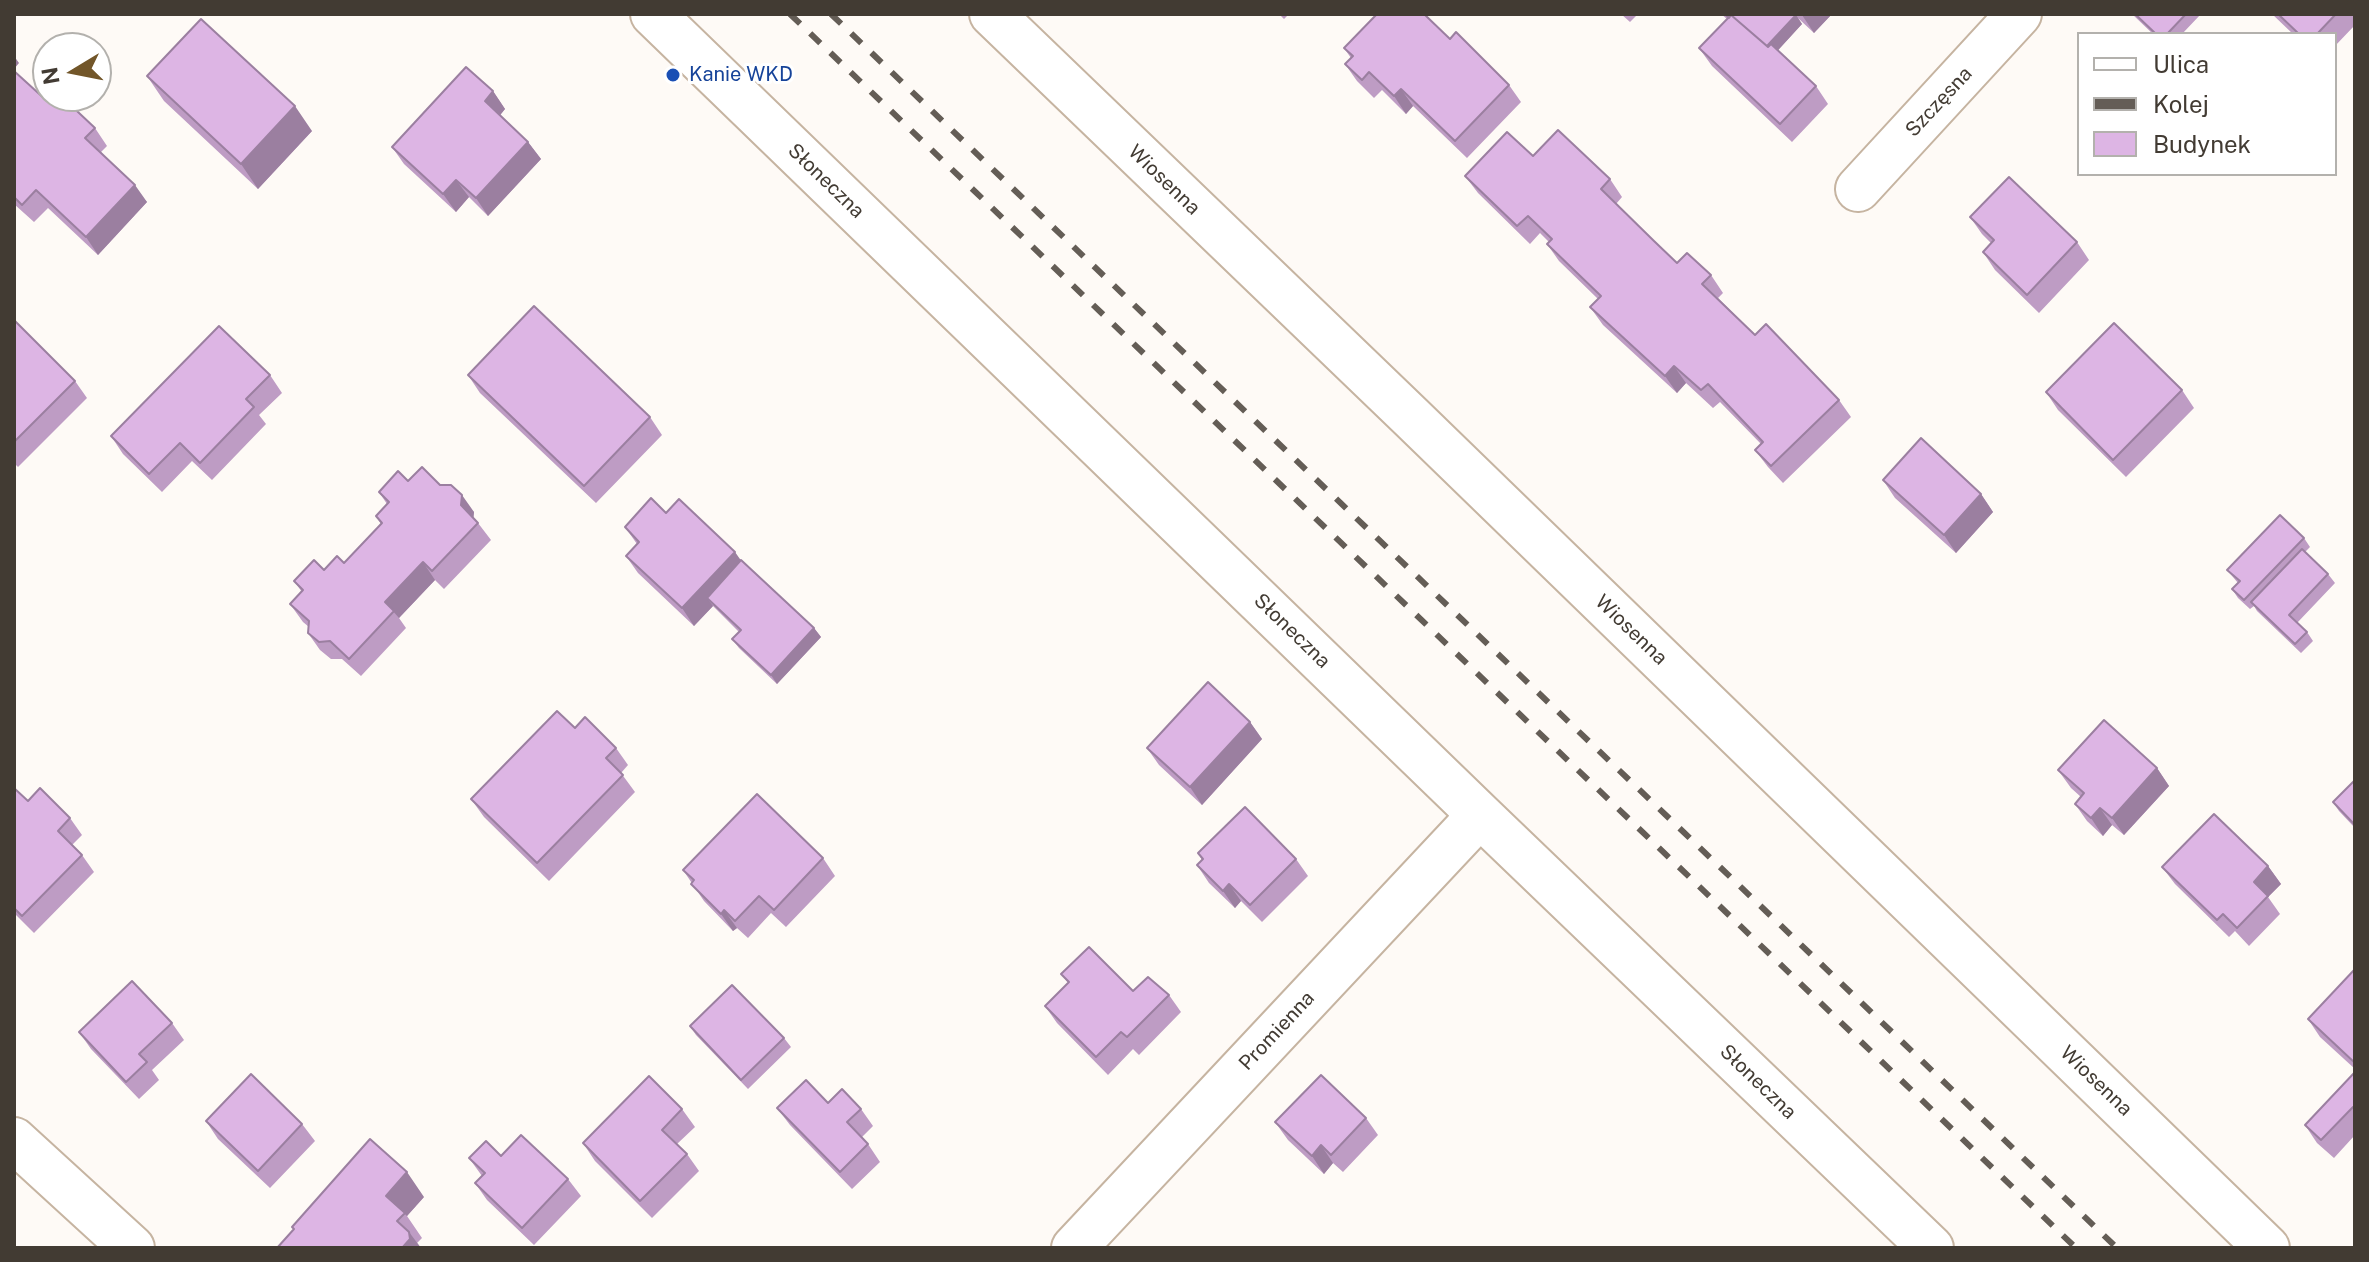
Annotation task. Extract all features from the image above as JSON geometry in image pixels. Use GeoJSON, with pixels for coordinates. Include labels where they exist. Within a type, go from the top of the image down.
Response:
{"type":"FeatureCollection","features":[{"type":"Feature","properties":{"kind":"street","name":"Słoneczna"},"geometry":{"type":"LineString","coordinates":[[653,14],[1931,1248]]}},
{"type":"Feature","properties":{"kind":"street","name":"Wiosenna"},"geometry":{"type":"LineString","coordinates":[[992,14],[2267,1248]]}},
{"type":"Feature","properties":{"kind":"street","name":"Szczęsna"},"geometry":{"type":"LineString","coordinates":[[1858,189],[2019,14]]}},
{"type":"Feature","properties":{"kind":"street","name":"Promienna"},"geometry":{"type":"LineString","coordinates":[[1074,1248],[1480,815]]}},
{"type":"Feature","properties":{"kind":"street"},"geometry":{"type":"LineString","coordinates":[[14,1140],[132,1248]]}},
{"type":"Feature","properties":{"kind":"building"},"geometry":{"type":"Polygon","coordinates":[[[1377,14],[1424,14],[1450,39],[1456,32],[1509,85],[1455,141],[1401,89],[1394,96],[1369,72],[1362,80],[1345,64],[1353,56],[1344,48],[1377,14]]]}},
{"type":"Feature","properties":{"kind":"building"},"geometry":{"type":"Polygon","coordinates":[[[1725,14],[1796,15],[1767,46],[1731,15],[1729,18],[1725,14]]]}},
{"type":"Feature","properties":{"kind":"building"},"geometry":{"type":"Polygon","coordinates":[[[2135,14],[2186,14],[2169,32],[2154,32],[2135,14]]]}},
{"type":"Feature","properties":{"kind":"building"},"geometry":{"type":"Polygon","coordinates":[[[2278,14],[2336,14],[2319,32],[2297,32],[2278,14]]]}},
{"type":"Feature","properties":{"kind":"building"},"geometry":{"type":"Polygon","coordinates":[[[1731,15],[1768,47],[1771,44],[1816,86],[1780,124],[1699,48],[1731,15]]]}},
{"type":"Feature","properties":{"kind":"building"},"geometry":{"type":"Polygon","coordinates":[[[201,19],[295,106],[241,164],[147,76],[201,19]]]}},
{"type":"Feature","properties":{"kind":"building"},"geometry":{"type":"Polygon","coordinates":[[[466,67],[493,91],[485,101],[528,142],[476,198],[456,180],[443,194],[392,147],[466,67]]]}},
{"type":"Feature","properties":{"kind":"building"},"geometry":{"type":"Polygon","coordinates":[[[14,71],[32,87],[32,112],[78,112],[95,128],[85,138],[135,185],[86,237],[36,190],[22,205],[14,197],[14,71]]]}},
{"type":"Feature","properties":{"kind":"building"},"geometry":{"type":"Polygon","coordinates":[[[1558,130],[1610,179],[1601,189],[1654,241],[1677,263],[1687,253],[1711,275],[1702,284],[1755,335],[1766,324],[1839,400],[1771,466],[1755,450],[1763,442],[1708,384],[1701,390],[1674,366],[1665,376],[1590,307],[1601,296],[1547,244],[1552,239],[1528,216],[1517,226],[1465,176],[1507,132],[1533,156],[1558,130]]]}},
{"type":"Feature","properties":{"kind":"building"},"geometry":{"type":"Polygon","coordinates":[[[2009,177],[2077,242],[2027,295],[1983,252],[1994,240],[1970,217],[2009,177]]]}},
{"type":"Feature","properties":{"kind":"building"},"geometry":{"type":"Polygon","coordinates":[[[534,306],[650,417],[584,486],[468,375],[534,306]]]}},
{"type":"Feature","properties":{"kind":"building"},"geometry":{"type":"Polygon","coordinates":[[[14,320],[75,381],[14,442],[14,320]]]}},
{"type":"Feature","properties":{"kind":"building"},"geometry":{"type":"Polygon","coordinates":[[[2114,323],[2182,390],[2113,460],[2046,392],[2114,323]]]}},
{"type":"Feature","properties":{"kind":"building"},"geometry":{"type":"Polygon","coordinates":[[[219,326],[270,375],[246,399],[254,407],[200,463],[180,443],[149,474],[111,436],[219,326]]]}},
{"type":"Feature","properties":{"kind":"building"},"geometry":{"type":"Polygon","coordinates":[[[1921,438],[1981,494],[1944,535],[1883,480],[1921,438]]]}},
{"type":"Feature","properties":{"kind":"building"},"geometry":{"type":"Polygon","coordinates":[[[422,467],[440,485],[451,485],[462,495],[461,505],[478,523],[432,571],[423,562],[385,602],[394,611],[349,659],[330,641],[319,642],[308,633],[309,621],[290,604],[303,590],[294,581],[314,560],[324,570],[337,556],[344,563],[382,523],[376,516],[389,502],[379,492],[398,471],[408,481],[422,467]]]}},
{"type":"Feature","properties":{"kind":"building"},"geometry":{"type":"Polygon","coordinates":[[[651,498],[666,513],[679,499],[735,552],[682,608],[626,556],[639,542],[625,527],[651,498]]]}},
{"type":"Feature","properties":{"kind":"building"},"geometry":{"type":"Polygon","coordinates":[[[2280,515],[2304,538],[2244,600],[2232,589],[2240,581],[2227,570],[2280,515]]]}},
{"type":"Feature","properties":{"kind":"building"},"geometry":{"type":"Polygon","coordinates":[[[2302,549],[2328,574],[2289,615],[2307,632],[2295,644],[2251,602],[2302,549]]]}},
{"type":"Feature","properties":{"kind":"building"},"geometry":{"type":"Polygon","coordinates":[[[741,560],[814,628],[771,675],[732,639],[741,630],[707,598],[741,560]]]}},
{"type":"Feature","properties":{"kind":"building"},"geometry":{"type":"Polygon","coordinates":[[[1208,682],[1250,722],[1190,787],[1147,748],[1208,682]]]}},
{"type":"Feature","properties":{"kind":"building"},"geometry":{"type":"Polygon","coordinates":[[[557,711],[575,728],[585,717],[616,748],[606,758],[623,775],[537,863],[471,799],[557,711]]]}},
{"type":"Feature","properties":{"kind":"building"},"geometry":{"type":"Polygon","coordinates":[[[2104,720],[2157,768],[2112,818],[2100,808],[2091,818],[2075,804],[2084,793],[2058,770],[2104,720]]]}},
{"type":"Feature","properties":{"kind":"building"},"geometry":{"type":"Polygon","coordinates":[[[2355,780],[2355,825],[2333,802],[2355,780]]]}},
{"type":"Feature","properties":{"kind":"building"},"geometry":{"type":"Polygon","coordinates":[[[14,788],[28,801],[40,788],[70,818],[58,831],[82,855],[22,916],[14,908],[14,788]]]}},
{"type":"Feature","properties":{"kind":"building"},"geometry":{"type":"Polygon","coordinates":[[[757,794],[823,858],[774,910],[759,896],[735,921],[724,910],[721,914],[691,884],[694,880],[683,870],[757,794]]]}},
{"type":"Feature","properties":{"kind":"building"},"geometry":{"type":"Polygon","coordinates":[[[1245,807],[1296,859],[1250,905],[1229,884],[1223,891],[1197,865],[1203,859],[1198,853],[1245,807]]]}},
{"type":"Feature","properties":{"kind":"building"},"geometry":{"type":"Polygon","coordinates":[[[2214,814],[2268,866],[2254,882],[2268,896],[2237,928],[2223,914],[2217,920],[2162,867],[2214,814]]]}},
{"type":"Feature","properties":{"kind":"building"},"geometry":{"type":"Polygon","coordinates":[[[1089,947],[1133,991],[1148,977],[1169,995],[1127,1037],[1121,1032],[1096,1057],[1045,1006],[1069,982],[1061,974],[1089,947]]]}},
{"type":"Feature","properties":{"kind":"building"},"geometry":{"type":"Polygon","coordinates":[[[2355,969],[2355,1063],[2308,1019],[2355,969]]]}},
{"type":"Feature","properties":{"kind":"building"},"geometry":{"type":"Polygon","coordinates":[[[132,981],[172,1023],[139,1054],[147,1062],[126,1082],[79,1032],[132,981]]]}},
{"type":"Feature","properties":{"kind":"building"},"geometry":{"type":"Polygon","coordinates":[[[732,985],[784,1038],[741,1080],[690,1026],[732,985]]]}},
{"type":"Feature","properties":{"kind":"building"},"geometry":{"type":"Polygon","coordinates":[[[2355,1072],[2355,1109],[2353,1107],[2321,1140],[2305,1125],[2355,1072]]]}},
{"type":"Feature","properties":{"kind":"building"},"geometry":{"type":"Polygon","coordinates":[[[251,1074],[302,1124],[258,1171],[206,1121],[251,1074]]]}},
{"type":"Feature","properties":{"kind":"building"},"geometry":{"type":"Polygon","coordinates":[[[1321,1075],[1366,1118],[1331,1155],[1321,1145],[1312,1156],[1275,1122],[1321,1075]]]}},
{"type":"Feature","properties":{"kind":"building"},"geometry":{"type":"Polygon","coordinates":[[[649,1076],[682,1109],[662,1130],[687,1154],[640,1201],[583,1143],[649,1076]]]}},
{"type":"Feature","properties":{"kind":"building"},"geometry":{"type":"Polygon","coordinates":[[[806,1080],[828,1103],[842,1089],[861,1109],[847,1122],[868,1144],[840,1172],[777,1108],[806,1080]]]}},
{"type":"Feature","properties":{"kind":"building"},"geometry":{"type":"Polygon","coordinates":[[[521,1135],[568,1179],[522,1228],[475,1183],[485,1173],[469,1158],[486,1141],[501,1156],[521,1135]]]}},
{"type":"Feature","properties":{"kind":"building"},"geometry":{"type":"Polygon","coordinates":[[[370,1139],[407,1172],[386,1196],[405,1213],[397,1221],[409,1232],[410,1239],[402,1248],[277,1248],[294,1229],[292,1227],[370,1139]]]}},
{"type":"Feature","properties":{"kind":"railway"},"geometry":{"type":"LineString","coordinates":[[790,14],[2076,1248]]}},
{"type":"Feature","properties":{"kind":"railway"},"geometry":{"type":"LineString","coordinates":[[831,14],[2117,1248]]}},
{"type":"Feature","properties":{"kind":"place","name":"Kanie WKD"},"geometry":{"type":"Point","coordinates":[673,75]}}]}
